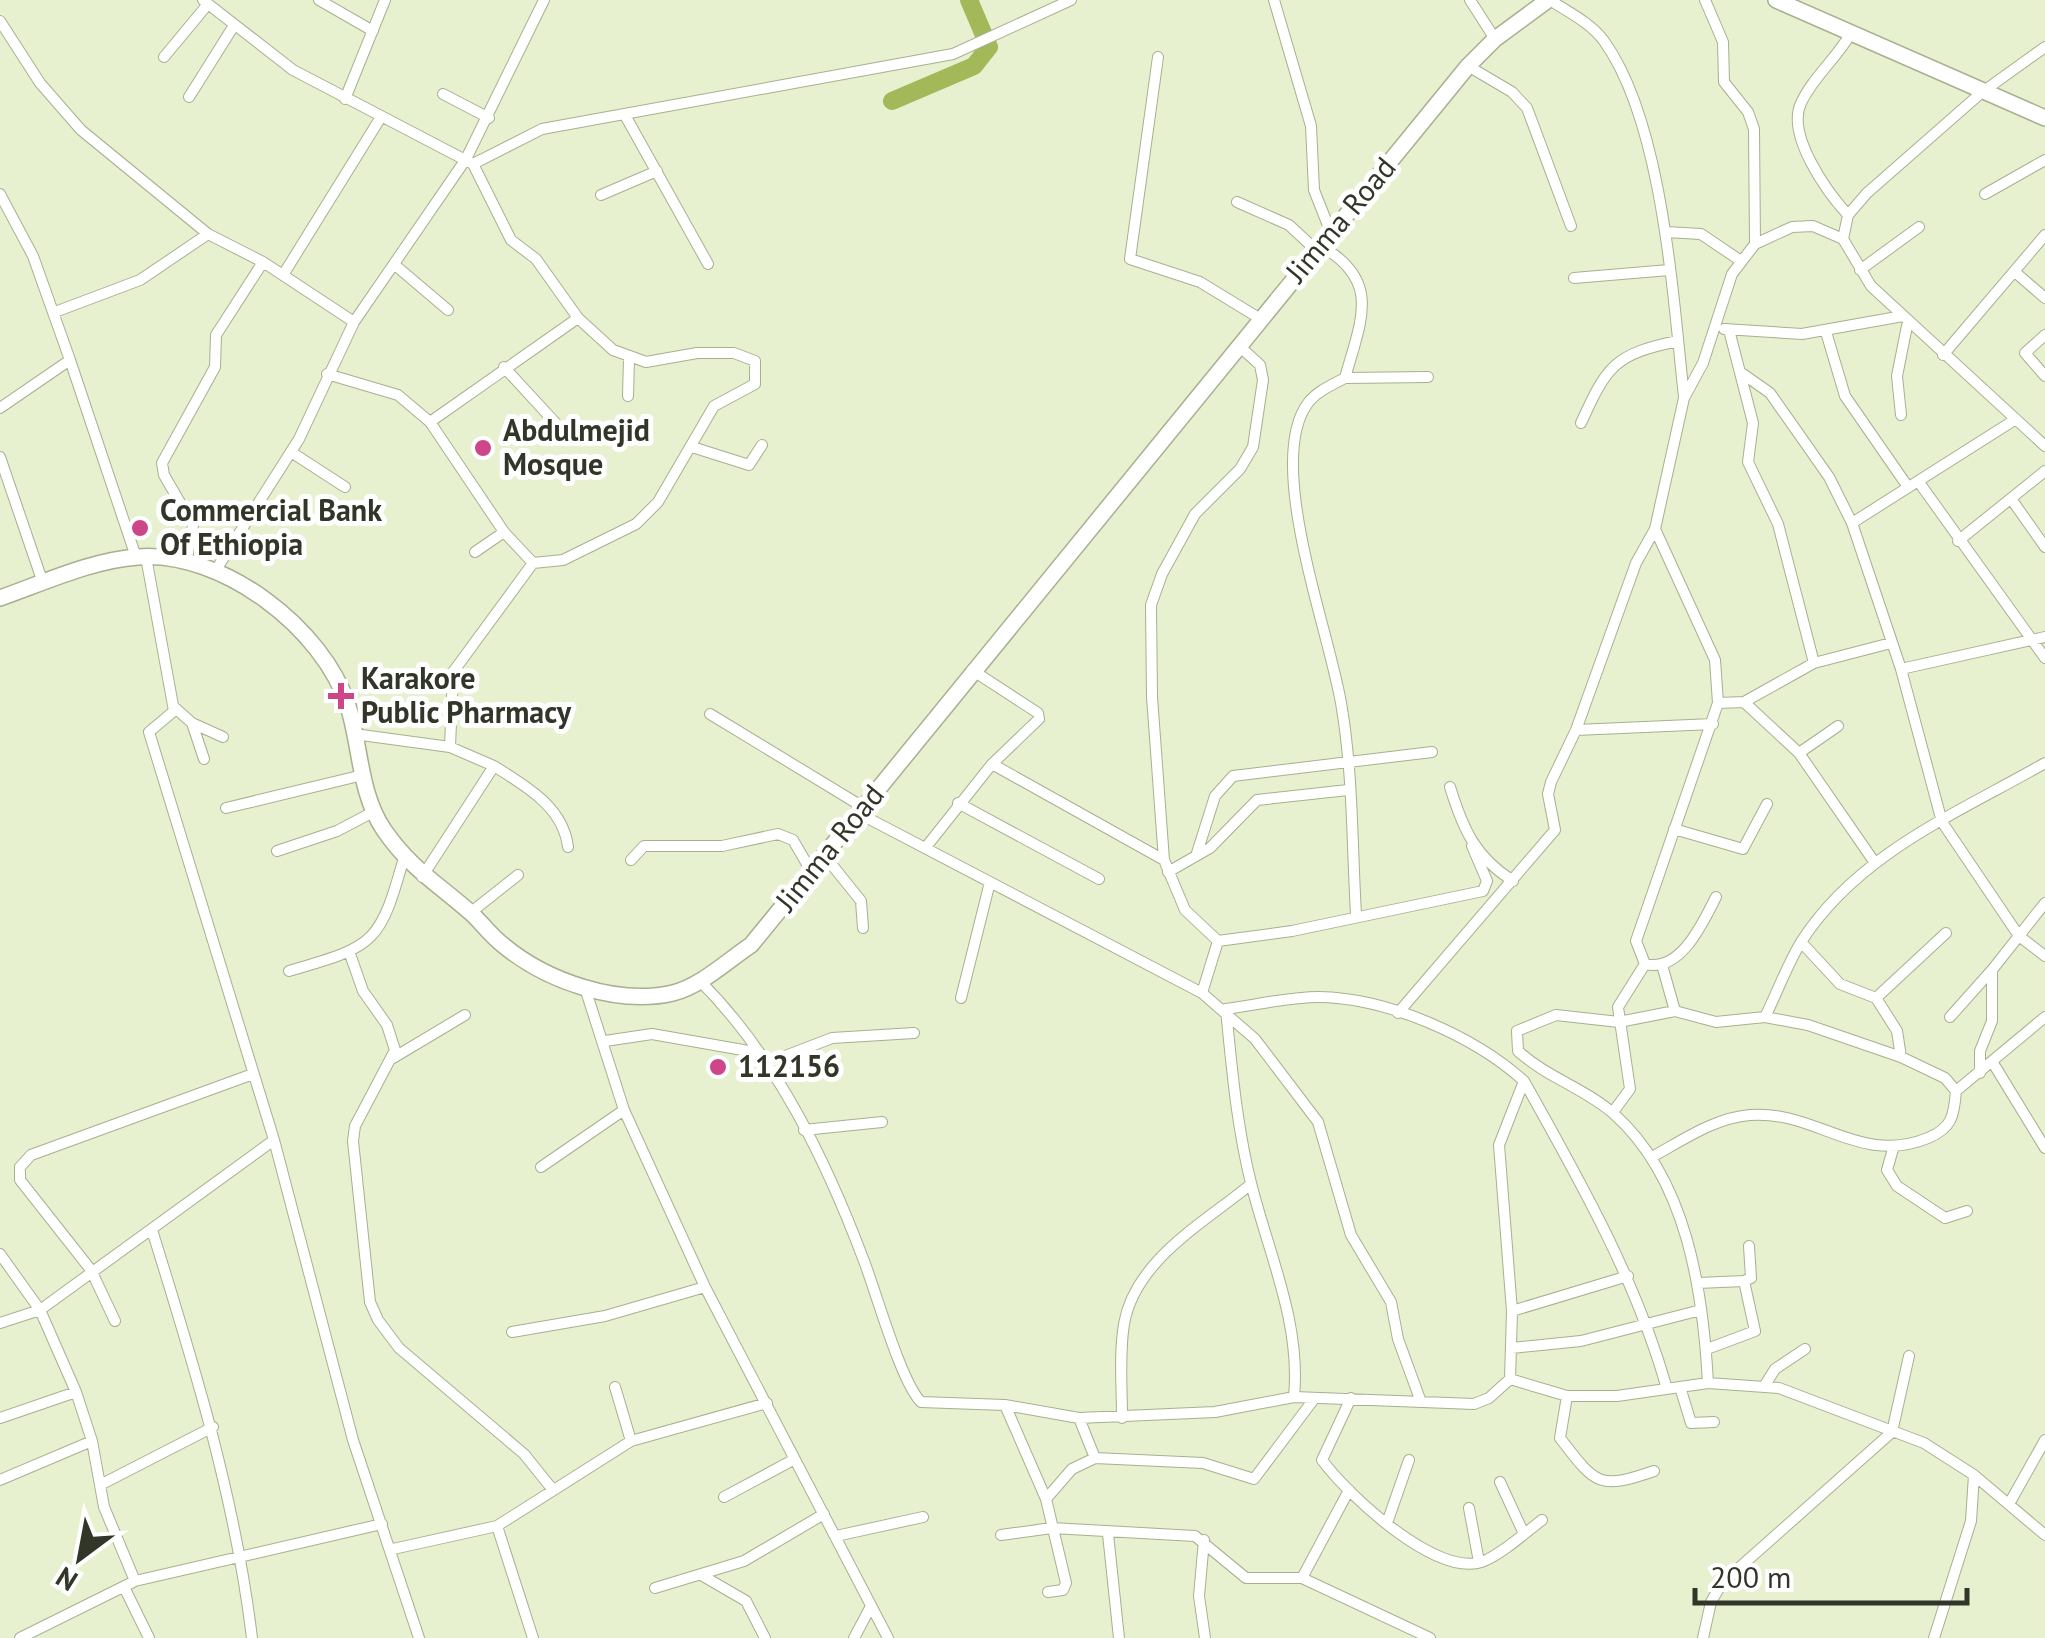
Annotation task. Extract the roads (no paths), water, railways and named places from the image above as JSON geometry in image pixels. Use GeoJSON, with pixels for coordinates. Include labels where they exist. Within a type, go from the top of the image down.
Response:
{"type":"FeatureCollection","features":[{"type":"Feature","properties":{"kind":"highway","name":"Jimma Road"},"geometry":{"type":"LineString","coordinates":[[0,598],[141,557],[186,564],[249,588],[307,634],[342,690],[374,811],[422,877],[470,912],[505,948],[584,988],[619,996],[680,992],[750,945],[1468,66],[1495,39],[1549,0]]}},
{"type":"Feature","properties":{"kind":"highway"},"geometry":{"type":"LineString","coordinates":[[1788,2],[1981,94],[2045,118]]}},
{"type":"Feature","properties":{"kind":"street"},"geometry":{"type":"LineString","coordinates":[[319,0],[372,32]]}},
{"type":"Feature","properties":{"kind":"street"},"geometry":{"type":"LineString","coordinates":[[345,99],[385,0]]}},
{"type":"Feature","properties":{"kind":"street"},"geometry":{"type":"LineString","coordinates":[[214,573],[291,452],[354,322],[470,162],[544,0]]}},
{"type":"Feature","properties":{"kind":"street"},"geometry":{"type":"LineString","coordinates":[[470,162],[542,129],[953,54],[1071,0]]}},
{"type":"Feature","properties":{"kind":"street"},"geometry":{"type":"LineString","coordinates":[[1274,0],[1311,126],[1314,190],[1323,243]]}},
{"type":"Feature","properties":{"kind":"street"},"geometry":{"type":"LineString","coordinates":[[1470,0],[1495,39]]}},
{"type":"Feature","properties":{"kind":"street"},"geometry":{"type":"LineString","coordinates":[[1549,0],[1596,32],[1616,60],[1648,145],[1666,232],[1684,398]]}},
{"type":"Feature","properties":{"kind":"street"},"geometry":{"type":"LineString","coordinates":[[1705,0],[1722,42],[1724,82],[1748,112],[1754,128],[1755,244]]}},
{"type":"Feature","properties":{"kind":"street"},"geometry":{"type":"LineString","coordinates":[[164,57],[205,2],[232,27],[345,99],[470,162],[511,240],[536,259],[578,318],[629,359],[662,362],[697,353],[734,353],[755,361],[755,384],[714,406],[658,502],[636,524],[585,552],[533,563],[453,672],[450,746]]}},
{"type":"Feature","properties":{"kind":"street"},"geometry":{"type":"LineString","coordinates":[[0,21],[40,83],[81,130],[208,234],[263,262],[354,322]]}},
{"type":"Feature","properties":{"kind":"street"},"geometry":{"type":"LineString","coordinates":[[189,97],[232,27]]}},
{"type":"Feature","properties":{"kind":"street"},"geometry":{"type":"LineString","coordinates":[[1848,215],[1824,188],[1797,127],[1797,114],[1801,101],[1835,60],[1851,32]]}},
{"type":"Feature","properties":{"kind":"street"},"geometry":{"type":"LineString","coordinates":[[2045,48],[1981,94],[1848,215],[1843,239],[1860,270],[1943,356],[2045,446]]}},
{"type":"Feature","properties":{"kind":"street"},"geometry":{"type":"LineString","coordinates":[[1158,57],[1130,259],[1216,289],[1259,318]]}},
{"type":"Feature","properties":{"kind":"street"},"geometry":{"type":"LineString","coordinates":[[1468,66],[1512,92],[1527,108],[1571,226]]}},
{"type":"Feature","properties":{"kind":"street"},"geometry":{"type":"LineString","coordinates":[[442,94],[488,118]]}},
{"type":"Feature","properties":{"kind":"street"},"geometry":{"type":"LineString","coordinates":[[626,116],[708,264]]}},
{"type":"Feature","properties":{"kind":"street"},"geometry":{"type":"LineString","coordinates":[[282,275],[381,117]]}},
{"type":"Feature","properties":{"kind":"street"},"geometry":{"type":"LineString","coordinates":[[1985,194],[2045,160]]}},
{"type":"Feature","properties":{"kind":"street"},"geometry":{"type":"LineString","coordinates":[[602,195],[657,171]]}},
{"type":"Feature","properties":{"kind":"street"},"geometry":{"type":"LineString","coordinates":[[0,194],[5,212],[55,312],[141,557],[174,707],[172,716],[149,732],[274,1140],[353,1440],[419,1638]]}},
{"type":"Feature","properties":{"kind":"street"},"geometry":{"type":"LineString","coordinates":[[1237,202],[1323,243],[1358,275],[1360,319],[1346,378]]}},
{"type":"Feature","properties":{"kind":"street"},"geometry":{"type":"LineString","coordinates":[[1398,1013],[1555,830],[1548,794],[1576,730],[1636,564],[1655,529],[1684,398],[1741,262],[1755,244],[1802,224],[1843,239]]}},
{"type":"Feature","properties":{"kind":"street"},"geometry":{"type":"LineString","coordinates":[[1860,270],[1919,227]]}},
{"type":"Feature","properties":{"kind":"street"},"geometry":{"type":"LineString","coordinates":[[1666,232],[1702,234],[1741,262]]}},
{"type":"Feature","properties":{"kind":"street"},"geometry":{"type":"LineString","coordinates":[[55,312],[140,280],[208,234]]}},
{"type":"Feature","properties":{"kind":"street"},"geometry":{"type":"LineString","coordinates":[[1943,356],[2045,235]]}},
{"type":"Feature","properties":{"kind":"street"},"geometry":{"type":"LineString","coordinates":[[186,564],[193,525],[164,475],[162,463],[215,367],[216,335],[263,262]]}},
{"type":"Feature","properties":{"kind":"street"},"geometry":{"type":"LineString","coordinates":[[395,266],[448,310]]}},
{"type":"Feature","properties":{"kind":"street"},"geometry":{"type":"LineString","coordinates":[[1574,278],[1669,270]]}},
{"type":"Feature","properties":{"kind":"street"},"geometry":{"type":"LineString","coordinates":[[2016,273],[2045,298]]}},
{"type":"Feature","properties":{"kind":"street"},"geometry":{"type":"LineString","coordinates":[[430,422],[578,318]]}},
{"type":"Feature","properties":{"kind":"street"},"geometry":{"type":"LineString","coordinates":[[1713,329],[1826,332],[1906,318]]}},
{"type":"Feature","properties":{"kind":"street"},"geometry":{"type":"LineString","coordinates":[[1901,415],[1897,376],[1906,318]]}},
{"type":"Feature","properties":{"kind":"street"},"geometry":{"type":"LineString","coordinates":[[1729,330],[1753,423],[1748,462],[1778,524],[1814,663]]}},
{"type":"Feature","properties":{"kind":"street"},"geometry":{"type":"LineString","coordinates":[[1826,332],[1844,396],[2040,638],[2045,658]]}},
{"type":"Feature","properties":{"kind":"street"},"geometry":{"type":"LineString","coordinates":[[2045,335],[2025,353],[2045,376]]}},
{"type":"Feature","properties":{"kind":"street"},"geometry":{"type":"LineString","coordinates":[[1581,423],[1601,379],[1616,362],[1634,350],[1678,342]]}},
{"type":"Feature","properties":{"kind":"street"},"geometry":{"type":"LineString","coordinates":[[1238,345],[1260,365],[1262,380],[1253,447],[1240,469],[1195,514],[1162,574],[1151,605],[1152,697],[1164,860],[1185,910],[1218,940],[1292,930],[1483,890],[1487,881],[1450,787]]}},
{"type":"Feature","properties":{"kind":"street"},"geometry":{"type":"LineString","coordinates":[[628,396],[629,359]]}},
{"type":"Feature","properties":{"kind":"street"},"geometry":{"type":"LineString","coordinates":[[0,408],[70,360]]}},
{"type":"Feature","properties":{"kind":"street"},"geometry":{"type":"LineString","coordinates":[[504,368],[562,430]]}},
{"type":"Feature","properties":{"kind":"street"},"geometry":{"type":"LineString","coordinates":[[326,374],[398,395],[430,422],[504,532],[533,563]]}},
{"type":"Feature","properties":{"kind":"street"},"geometry":{"type":"LineString","coordinates":[[1743,374],[1770,394],[1828,478],[1852,524],[1901,669],[1918,745],[1942,822],[2019,936],[2045,956]]}},
{"type":"Feature","properties":{"kind":"street"},"geometry":{"type":"LineString","coordinates":[[1356,914],[1348,790],[1350,761],[1338,679],[1300,546],[1295,469],[1303,411],[1315,394],[1346,378],[1428,377]]}},
{"type":"Feature","properties":{"kind":"street"},"geometry":{"type":"LineString","coordinates":[[1852,524],[2016,419]]}},
{"type":"Feature","properties":{"kind":"street"},"geometry":{"type":"LineString","coordinates":[[692,447],[749,466],[762,445]]}},
{"type":"Feature","properties":{"kind":"street"},"geometry":{"type":"LineString","coordinates":[[291,452],[344,488]]}},
{"type":"Feature","properties":{"kind":"street"},"geometry":{"type":"LineString","coordinates":[[0,457],[42,583]]}},
{"type":"Feature","properties":{"kind":"street"},"geometry":{"type":"LineString","coordinates":[[1958,541],[2045,471]]}},
{"type":"Feature","properties":{"kind":"street"},"geometry":{"type":"LineString","coordinates":[[2012,500],[2045,547]]}},
{"type":"Feature","properties":{"kind":"street"},"geometry":{"type":"LineString","coordinates":[[1645,964],[1636,941],[1718,703],[1714,660],[1655,529]]}},
{"type":"Feature","properties":{"kind":"street"},"geometry":{"type":"LineString","coordinates":[[475,552],[504,532]]}},
{"type":"Feature","properties":{"kind":"street"},"geometry":{"type":"LineString","coordinates":[[1901,669],[2040,638]]}},
{"type":"Feature","properties":{"kind":"street"},"geometry":{"type":"LineString","coordinates":[[1718,703],[1744,702],[1814,663],[1891,643]]}},
{"type":"Feature","properties":{"kind":"street"},"geometry":{"type":"LineString","coordinates":[[926,846],[992,764],[1037,723],[1038,712],[972,670]]}},
{"type":"Feature","properties":{"kind":"street"},"geometry":{"type":"LineString","coordinates":[[1744,702],[1800,753],[1875,864]]}},
{"type":"Feature","properties":{"kind":"street"},"geometry":{"type":"LineString","coordinates":[[174,707],[192,723],[223,737]]}},
{"type":"Feature","properties":{"kind":"street"},"geometry":{"type":"LineString","coordinates":[[710,714],[860,810],[1226,1009],[1255,1039],[1318,1122],[1351,1235],[1391,1302],[1398,1339],[1421,1402]]}},
{"type":"Feature","properties":{"kind":"street"},"geometry":{"type":"LineString","coordinates":[[192,723],[204,760]]}},
{"type":"Feature","properties":{"kind":"street"},"geometry":{"type":"LineString","coordinates":[[1576,730],[1713,724]]}},
{"type":"Feature","properties":{"kind":"street"},"geometry":{"type":"LineString","coordinates":[[1800,753],[1838,726]]}},
{"type":"Feature","properties":{"kind":"street"},"geometry":{"type":"LineString","coordinates":[[354,734],[450,746],[494,766],[551,807],[564,827],[568,847]]}},
{"type":"Feature","properties":{"kind":"street"},"geometry":{"type":"LineString","coordinates":[[1197,854],[1215,796],[1233,776],[1432,752]]}},
{"type":"Feature","properties":{"kind":"street"},"geometry":{"type":"LineString","coordinates":[[1764,1017],[1801,942],[1833,902],[1914,832],[1942,822],[2045,762]]}},
{"type":"Feature","properties":{"kind":"street"},"geometry":{"type":"LineString","coordinates":[[992,764],[1164,860]]}},
{"type":"Feature","properties":{"kind":"street"},"geometry":{"type":"LineString","coordinates":[[422,877],[494,766]]}},
{"type":"Feature","properties":{"kind":"street"},"geometry":{"type":"LineString","coordinates":[[226,808],[362,775]]}},
{"type":"Feature","properties":{"kind":"street"},"geometry":{"type":"LineString","coordinates":[[1168,872],[1184,866],[1216,843],[1257,800],[1348,790]]}},
{"type":"Feature","properties":{"kind":"street"},"geometry":{"type":"LineString","coordinates":[[958,803],[1098,879]]}},
{"type":"Feature","properties":{"kind":"street"},"geometry":{"type":"LineString","coordinates":[[1674,828],[1742,849],[1767,804]]}},
{"type":"Feature","properties":{"kind":"street"},"geometry":{"type":"LineString","coordinates":[[276,851],[337,830],[374,811]]}},
{"type":"Feature","properties":{"kind":"street"},"geometry":{"type":"LineString","coordinates":[[631,860],[644,846],[722,846],[778,834],[793,840],[811,871]]}},
{"type":"Feature","properties":{"kind":"street"},"geometry":{"type":"LineString","coordinates":[[1472,846],[1490,866],[1513,881]]}},
{"type":"Feature","properties":{"kind":"street"},"geometry":{"type":"LineString","coordinates":[[289,971],[350,954],[369,940],[390,905],[405,854]]}},
{"type":"Feature","properties":{"kind":"street"},"geometry":{"type":"LineString","coordinates":[[824,855],[861,901],[864,928]]}},
{"type":"Feature","properties":{"kind":"street"},"geometry":{"type":"LineString","coordinates":[[470,912],[518,875]]}},
{"type":"Feature","properties":{"kind":"street"},"geometry":{"type":"LineString","coordinates":[[961,998],[990,882]]}},
{"type":"Feature","properties":{"kind":"street"},"geometry":{"type":"LineString","coordinates":[[1645,964],[1662,964],[1692,941],[1716,897]]}},
{"type":"Feature","properties":{"kind":"street"},"geometry":{"type":"LineString","coordinates":[[1950,1016],[2045,903]]}},
{"type":"Feature","properties":{"kind":"street"},"geometry":{"type":"LineString","coordinates":[[1876,998],[1946,933]]}},
{"type":"Feature","properties":{"kind":"street"},"geometry":{"type":"LineString","coordinates":[[1202,993],[1218,940]]}},
{"type":"Feature","properties":{"kind":"street"},"geometry":{"type":"LineString","coordinates":[[1801,942],[1840,984],[1876,998],[1898,1031],[1901,1057]]}},
{"type":"Feature","properties":{"kind":"street"},"geometry":{"type":"LineString","coordinates":[[350,954],[363,991],[395,1041],[393,1058],[355,1126],[353,1141],[370,1302],[399,1348],[524,1454],[553,1490]]}},
{"type":"Feature","properties":{"kind":"street"},"geometry":{"type":"LineString","coordinates":[[1613,1112],[1630,1089],[1619,1022],[1621,999],[1645,964]]}},
{"type":"Feature","properties":{"kind":"street"},"geometry":{"type":"LineString","coordinates":[[1662,964],[1675,1011]]}},
{"type":"Feature","properties":{"kind":"street"},"geometry":{"type":"LineString","coordinates":[[1980,1074],[1980,1050],[1992,1021],[1992,970]]}},
{"type":"Feature","properties":{"kind":"street"},"geometry":{"type":"LineString","coordinates":[[700,980],[730,1010],[804,1130],[842,1204],[917,1399],[926,1404],[1005,1404],[1079,1418],[1122,1418],[1215,1412],[1294,1397],[1482,1402],[1510,1379],[1512,1310],[1500,1145],[1524,1081]]}},
{"type":"Feature","properties":{"kind":"street"},"geometry":{"type":"LineString","coordinates":[[584,988],[605,1041],[624,1110],[705,1286],[888,1638]]}},
{"type":"Feature","properties":{"kind":"street"},"geometry":{"type":"LineString","coordinates":[[1226,1009],[1316,997],[1347,999],[1398,1013],[1500,1060],[1524,1081],[1628,1276],[1650,1327],[1668,1389]]}},
{"type":"Feature","properties":{"kind":"street"},"geometry":{"type":"LineString","coordinates":[[1226,1009],[1234,1099],[1251,1184],[1296,1340],[1294,1397]]}},
{"type":"Feature","properties":{"kind":"street"},"geometry":{"type":"LineString","coordinates":[[1708,1383],[1698,1282],[1670,1188],[1652,1157],[1613,1112],[1528,1060],[1516,1040],[1524,1027],[1556,1015],[1619,1022],[1675,1011],[1716,1022],[1764,1017],[1808,1025],[1901,1057],[1945,1078],[1956,1090]]}},
{"type":"Feature","properties":{"kind":"street"},"geometry":{"type":"LineString","coordinates":[[393,1058],[465,1015]]}},
{"type":"Feature","properties":{"kind":"street"},"geometry":{"type":"LineString","coordinates":[[1652,1157],[1723,1120],[1750,1115],[1792,1118],[1862,1144],[1892,1149],[1943,1132],[1951,1123],[1956,1090],[2044,1020]]}},
{"type":"Feature","properties":{"kind":"street"},"geometry":{"type":"LineString","coordinates":[[605,1041],[633,1034],[675,1036],[763,1058],[832,1038],[914,1033]]}},
{"type":"Feature","properties":{"kind":"street"},"geometry":{"type":"LineString","coordinates":[[1993,1062],[2045,1148]]}},
{"type":"Feature","properties":{"kind":"street"},"geometry":{"type":"LineString","coordinates":[[115,1321],[91,1270],[20,1180],[20,1167],[31,1155],[253,1074]]}},
{"type":"Feature","properties":{"kind":"street"},"geometry":{"type":"LineString","coordinates":[[541,1167],[624,1110]]}},
{"type":"Feature","properties":{"kind":"street"},"geometry":{"type":"LineString","coordinates":[[804,1130],[882,1122]]}},
{"type":"Feature","properties":{"kind":"street"},"geometry":{"type":"LineString","coordinates":[[0,1323],[40,1310],[274,1140]]}},
{"type":"Feature","properties":{"kind":"street"},"geometry":{"type":"LineString","coordinates":[[1892,1149],[1887,1170],[1897,1186],[1946,1218],[1967,1212]]}},
{"type":"Feature","properties":{"kind":"street"},"geometry":{"type":"LineString","coordinates":[[1122,1418],[1124,1322],[1142,1276],[1251,1184]]}},
{"type":"Feature","properties":{"kind":"street"},"geometry":{"type":"LineString","coordinates":[[152,1230],[213,1427],[242,1556],[252,1638]]}},
{"type":"Feature","properties":{"kind":"street"},"geometry":{"type":"LineString","coordinates":[[1698,1282],[1751,1278],[1748,1246]]}},
{"type":"Feature","properties":{"kind":"street"},"geometry":{"type":"LineString","coordinates":[[0,1254],[40,1310],[76,1392],[92,1441],[100,1485],[149,1638]]}},
{"type":"Feature","properties":{"kind":"street"},"geometry":{"type":"LineString","coordinates":[[1512,1310],[1628,1276]]}},
{"type":"Feature","properties":{"kind":"street"},"geometry":{"type":"LineString","coordinates":[[1706,1349],[1756,1331],[1744,1281]]}},
{"type":"Feature","properties":{"kind":"street"},"geometry":{"type":"LineString","coordinates":[[512,1332],[605,1316],[705,1286]]}},
{"type":"Feature","properties":{"kind":"street"},"geometry":{"type":"LineString","coordinates":[[1512,1348],[1581,1341],[1650,1327],[1701,1310]]}},
{"type":"Feature","properties":{"kind":"street"},"geometry":{"type":"LineString","coordinates":[[1766,1385],[1775,1369],[1805,1349]]}},
{"type":"Feature","properties":{"kind":"street"},"geometry":{"type":"LineString","coordinates":[[1703,1638],[1712,1602],[1722,1583],[1892,1432],[1909,1356]]}},
{"type":"Feature","properties":{"kind":"street"},"geometry":{"type":"LineString","coordinates":[[1510,1379],[1567,1396],[1617,1396],[1708,1383],[1766,1385],[1924,1444],[1974,1475],[2045,1535]]}},
{"type":"Feature","properties":{"kind":"street"},"geometry":{"type":"LineString","coordinates":[[615,1387],[630,1440]]}},
{"type":"Feature","properties":{"kind":"street"},"geometry":{"type":"LineString","coordinates":[[1680,1387],[1691,1423],[1714,1422]]}},
{"type":"Feature","properties":{"kind":"street"},"geometry":{"type":"LineString","coordinates":[[0,1418],[76,1392]]}},
{"type":"Feature","properties":{"kind":"street"},"geometry":{"type":"LineString","coordinates":[[1567,1396],[1560,1438],[1599,1481],[1611,1485],[1654,1471]]}},
{"type":"Feature","properties":{"kind":"street"},"geometry":{"type":"LineString","coordinates":[[1352,1398],[1322,1458],[1349,1490],[1418,1547],[1440,1556],[1479,1562],[1542,1520]]}},
{"type":"Feature","properties":{"kind":"street"},"geometry":{"type":"LineString","coordinates":[[1046,1498],[1072,1469],[1095,1458],[1203,1463],[1254,1479],[1314,1399]]}},
{"type":"Feature","properties":{"kind":"street"},"geometry":{"type":"LineString","coordinates":[[392,1549],[498,1526],[630,1440],[767,1402]]}},
{"type":"Feature","properties":{"kind":"street"},"geometry":{"type":"LineString","coordinates":[[1005,1404],[1046,1498],[1066,1586],[1048,1592]]}},
{"type":"Feature","properties":{"kind":"street"},"geometry":{"type":"LineString","coordinates":[[1079,1418],[1095,1458]]}},
{"type":"Feature","properties":{"kind":"street"},"geometry":{"type":"LineString","coordinates":[[100,1485],[213,1427]]}},
{"type":"Feature","properties":{"kind":"street"},"geometry":{"type":"LineString","coordinates":[[2009,1504],[2045,1440]]}},
{"type":"Feature","properties":{"kind":"street"},"geometry":{"type":"LineString","coordinates":[[0,1480],[92,1441]]}},
{"type":"Feature","properties":{"kind":"street"},"geometry":{"type":"LineString","coordinates":[[724,1497],[793,1460]]}},
{"type":"Feature","properties":{"kind":"street"},"geometry":{"type":"LineString","coordinates":[[1388,1523],[1410,1460]]}},
{"type":"Feature","properties":{"kind":"street"},"geometry":{"type":"LineString","coordinates":[[1934,1638],[1971,1521],[1974,1475]]}},
{"type":"Feature","properties":{"kind":"street"},"geometry":{"type":"LineString","coordinates":[[1500,1482],[1524,1534]]}},
{"type":"Feature","properties":{"kind":"street"},"geometry":{"type":"LineString","coordinates":[[1302,1578],[1349,1490]]}},
{"type":"Feature","properties":{"kind":"street"},"geometry":{"type":"LineString","coordinates":[[1469,1508],[1479,1562]]}},
{"type":"Feature","properties":{"kind":"street"},"geometry":{"type":"LineString","coordinates":[[655,1588],[744,1561],[824,1514]]}},
{"type":"Feature","properties":{"kind":"street"},"geometry":{"type":"LineString","coordinates":[[836,1536],[923,1516]]}},
{"type":"Feature","properties":{"kind":"street"},"geometry":{"type":"LineString","coordinates":[[20,1638],[130,1584],[382,1524]]}},
{"type":"Feature","properties":{"kind":"street"},"geometry":{"type":"LineString","coordinates":[[498,1526],[532,1638]]}},
{"type":"Feature","properties":{"kind":"street"},"geometry":{"type":"LineString","coordinates":[[1001,1534],[1052,1528],[1204,1540],[1246,1578],[1302,1578],[1430,1638]]}},
{"type":"Feature","properties":{"kind":"street"},"geometry":{"type":"LineString","coordinates":[[1108,1534],[1119,1638]]}},
{"type":"Feature","properties":{"kind":"street"},"geometry":{"type":"LineString","coordinates":[[1204,1540],[1199,1596],[1205,1638]]}},
{"type":"Feature","properties":{"kind":"street"},"geometry":{"type":"LineString","coordinates":[[704,1576],[746,1601],[765,1638]]}},
{"type":"Feature","properties":{"kind":"street"},"geometry":{"type":"LineString","coordinates":[[854,1638],[871,1606]]}},
{"type":"Feature","properties":{"kind":"waterway"},"geometry":{"type":"LineString","coordinates":[[892,101],[974,66],[989,47],[969,0]]}},
{"type":"Feature","properties":{"kind":"place","name":"Abdulmejid Mosque"},"geometry":{"type":"Point","coordinates":[483,448]}},
{"type":"Feature","properties":{"kind":"place","name":"Commercial Bank Of Ethiopia"},"geometry":{"type":"Point","coordinates":[140,528]}},
{"type":"Feature","properties":{"kind":"place","name":"Karakore Public Pharmacy"},"geometry":{"type":"Point","coordinates":[341,696]}},
{"type":"Feature","properties":{"kind":"place","name":"112156"},"geometry":{"type":"Point","coordinates":[718,1067]}}]}
